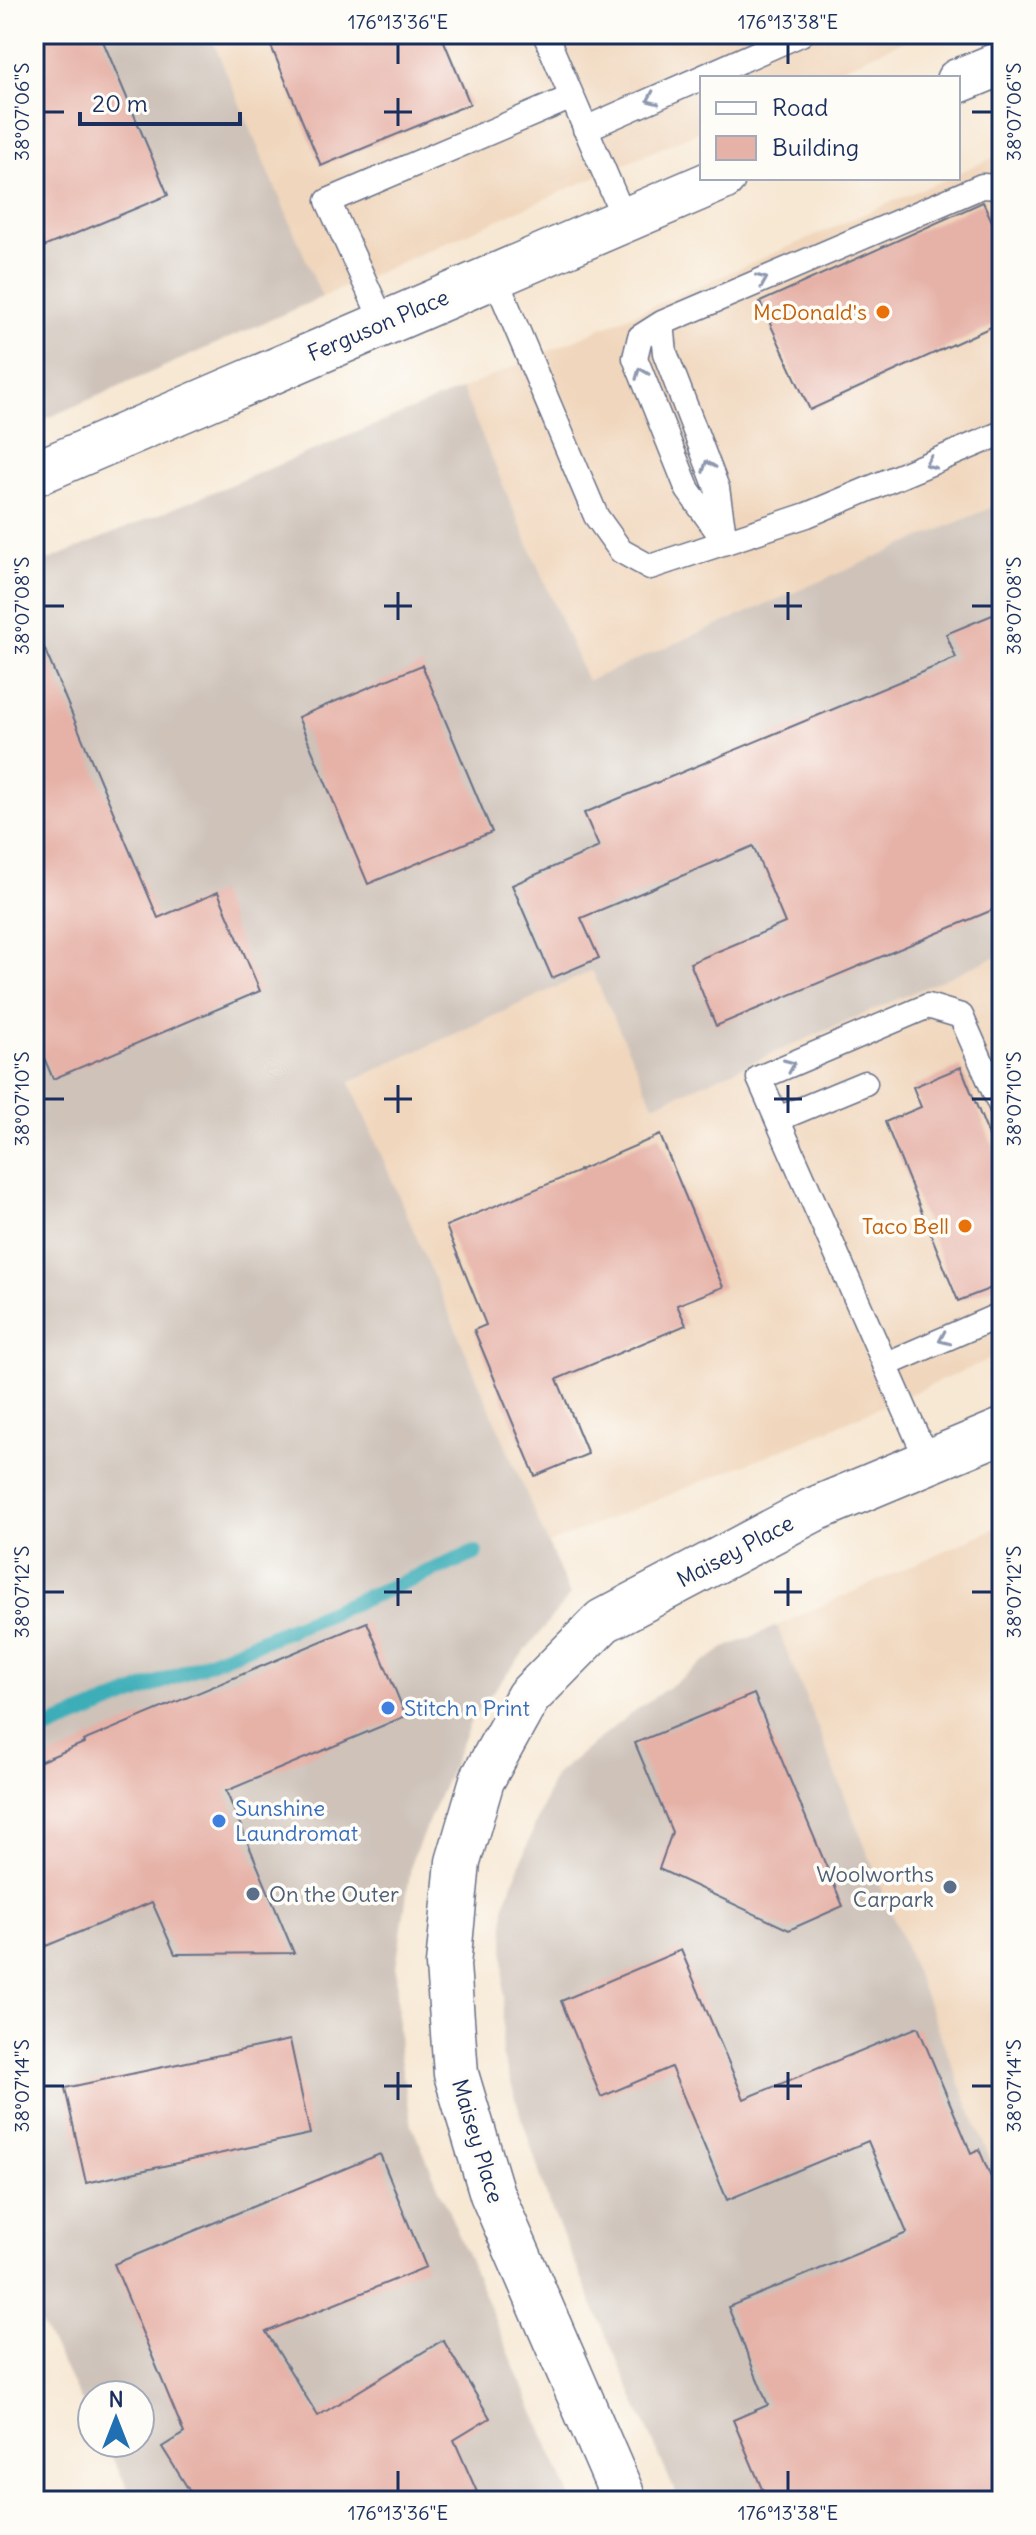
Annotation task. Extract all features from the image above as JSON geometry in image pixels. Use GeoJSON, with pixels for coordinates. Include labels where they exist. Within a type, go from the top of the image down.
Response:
{"type":"FeatureCollection","features":[{"type":"Feature","properties":{"kind":"street"},"geometry":{"type":"LineString","coordinates":[[960,80],[1002,63]]}},
{"type":"Feature","properties":{"kind":"street","name":"Ferguson Place"},"geometry":{"type":"LineString","coordinates":[[34,474],[718,180]]}},
{"type":"Feature","properties":{"kind":"street","name":"Maisey Place"},"geometry":{"type":"LineString","coordinates":[[625,2501],[492,2194],[456,2074],[448,1965],[458,1862],[482,1780],[528,1697],[603,1621],[813,1510],[1002,1431]]}},
{"type":"Feature","properties":{"kind":"lane"},"geometry":{"type":"LineString","coordinates":[[545,34],[624,218]]}},
{"type":"Feature","properties":{"kind":"lane"},"geometry":{"type":"LineString","coordinates":[[706,76],[801,34]]}},
{"type":"Feature","properties":{"kind":"lane"},"geometry":{"type":"LineString","coordinates":[[585,129],[700,78]]}},
{"type":"Feature","properties":{"kind":"lane"},"geometry":{"type":"LineString","coordinates":[[383,322],[328,201],[572,97]]}},
{"type":"Feature","properties":{"kind":"lane"},"geometry":{"type":"LineString","coordinates":[[725,542],[688,490],[635,358],[640,337],[662,323],[982,186],[1002,187]]}},
{"type":"Feature","properties":{"kind":"lane"},"geometry":{"type":"LineString","coordinates":[[494,275],[596,516],[621,551],[650,567],[807,515],[1002,433]]}},
{"type":"Feature","properties":{"kind":"lane"},"geometry":{"type":"LineString","coordinates":[[928,1462],[759,1078],[928,1006],[961,1016],[1002,1109]]}},
{"type":"Feature","properties":{"kind":"lane"},"geometry":{"type":"LineString","coordinates":[[778,1119],[865,1083]]}},
{"type":"Feature","properties":{"kind":"lane"},"geometry":{"type":"LineString","coordinates":[[885,1365],[1002,1314]]}},
{"type":"Feature","properties":{"kind":"shaded area"},"geometry":{"type":"Polygon","coordinates":[[[34,34],[210,34],[322,297],[34,424],[34,34]]]}},
{"type":"Feature","properties":{"kind":"shaded area"},"geometry":{"type":"Polygon","coordinates":[[[210,34],[919,34],[824,76],[700,76],[700,131],[322,297],[210,34]]]}},
{"type":"Feature","properties":{"kind":"shaded area"},"geometry":{"type":"Polygon","coordinates":[[[1002,154],[1002,503],[587,681],[462,389],[942,180],[960,180],[960,172],[1002,154]]]}},
{"type":"Feature","properties":{"kind":"shaded area"},"geometry":{"type":"Polygon","coordinates":[[[462,389],[587,681],[1002,503],[1002,954],[654,1105],[592,971],[350,1082],[570,1595],[473,1716],[412,1860],[396,1967],[399,2053],[412,2125],[572,2501],[135,2501],[113,2459],[156,2459],[156,2379],[76,2379],[76,2391],[34,2311],[34,566],[462,389]]]}},
{"type":"Feature","properties":{"kind":"shaded area"},"geometry":{"type":"Polygon","coordinates":[[[1002,954],[1002,1354],[802,1441],[548,1544],[350,1082],[592,971],[654,1105],[1002,954]]]}},
{"type":"Feature","properties":{"kind":"shaded area","name":"Woolworths Carpark"},"geometry":{"type":"Polygon","coordinates":[[[1002,1525],[1002,2189],[777,1626],[1002,1525]]]}},
{"type":"Feature","properties":{"kind":"shaded area"},"geometry":{"type":"Polygon","coordinates":[[[777,1626],[1002,2189],[1002,2501],[679,2501],[549,2204],[502,2054],[505,1903],[554,1776],[626,1717],[723,1649],[777,1626]]]}},
{"type":"Feature","properties":{"kind":"building"},"geometry":{"type":"Polygon","coordinates":[[[34,34],[100,34],[168,195],[34,251],[34,34]]]}},
{"type":"Feature","properties":{"kind":"building"},"geometry":{"type":"Polygon","coordinates":[[[266,34],[441,34],[470,104],[321,166],[266,34]]]}},
{"type":"Feature","properties":{"kind":"building","name":"McDonald's"},"geometry":{"type":"Polygon","coordinates":[[[983,202],[1002,243],[1002,322],[810,410],[760,302],[983,202]]]}},
{"type":"Feature","properties":{"kind":"building"},"geometry":{"type":"Polygon","coordinates":[[[1002,611],[1002,906],[716,1026],[690,963],[785,923],[753,846],[581,918],[599,958],[552,978],[512,885],[599,847],[584,813],[956,658],[946,634],[1002,611]]]}},
{"type":"Feature","properties":{"kind":"building"},"geometry":{"type":"Polygon","coordinates":[[[34,624],[158,918],[218,892],[260,991],[53,1079],[34,1034],[34,624]]]}},
{"type":"Feature","properties":{"kind":"building"},"geometry":{"type":"Polygon","coordinates":[[[422,665],[492,832],[368,884],[298,717],[422,665]]]}},
{"type":"Feature","properties":{"kind":"building","name":"Taco Bell"},"geometry":{"type":"Polygon","coordinates":[[[961,1067],[1002,1168],[1002,1284],[958,1301],[885,1122],[921,1107],[913,1087],[961,1067]]]}},
{"type":"Feature","properties":{"kind":"building"},"geometry":{"type":"Polygon","coordinates":[[[660,1135],[723,1287],[677,1305],[686,1325],[557,1379],[588,1454],[535,1476],[474,1330],[486,1325],[446,1226],[660,1135]]]}},
{"type":"Feature","properties":{"kind":"building"},"geometry":{"type":"Polygon","coordinates":[[[367,1622],[406,1716],[226,1791],[294,1953],[175,1954],[152,1902],[34,1951],[34,1764],[367,1622]]]}},
{"type":"Feature","properties":{"kind":"building"},"geometry":{"type":"Polygon","coordinates":[[[754,1694],[843,1906],[789,1930],[659,1869],[672,1832],[635,1743],[754,1694]]]}},
{"type":"Feature","properties":{"kind":"building"},"geometry":{"type":"Polygon","coordinates":[[[681,1950],[744,2099],[918,2027],[971,2153],[979,2149],[1002,2203],[1002,2501],[767,2501],[733,2420],[768,2405],[728,2307],[907,2233],[868,2141],[727,2200],[671,2067],[601,2097],[561,2001],[681,1950]]]}},
{"type":"Feature","properties":{"kind":"building"},"geometry":{"type":"Polygon","coordinates":[[[290,2040],[310,2134],[86,2183],[65,2088],[290,2040]]]}},
{"type":"Feature","properties":{"kind":"building"},"geometry":{"type":"Polygon","coordinates":[[[380,2154],[426,2267],[266,2332],[318,2416],[443,2340],[490,2418],[454,2440],[481,2501],[196,2501],[162,2447],[184,2433],[114,2264],[380,2154]]]}},
{"type":"Feature","properties":{"kind":"waterway"},"geometry":{"type":"LineString","coordinates":[[34,1734],[475,1553]]}},
{"type":"Feature","properties":{"kind":"place","name":"McDonald's"},"geometry":{"type":"Point","coordinates":[883,312]}},
{"type":"Feature","properties":{"kind":"place","name":"Taco Bell"},"geometry":{"type":"Point","coordinates":[965,1226]}},
{"type":"Feature","properties":{"kind":"place","name":"Stitch n Print"},"geometry":{"type":"Point","coordinates":[388,1708]}},
{"type":"Feature","properties":{"kind":"place","name":"Sunshine Laundromat"},"geometry":{"type":"Point","coordinates":[219,1821]}},
{"type":"Feature","properties":{"kind":"place","name":"Woolworths Carpark"},"geometry":{"type":"Point","coordinates":[950,1887]}},
{"type":"Feature","properties":{"kind":"place","name":"On the Outer"},"geometry":{"type":"Point","coordinates":[253,1894]}}]}
